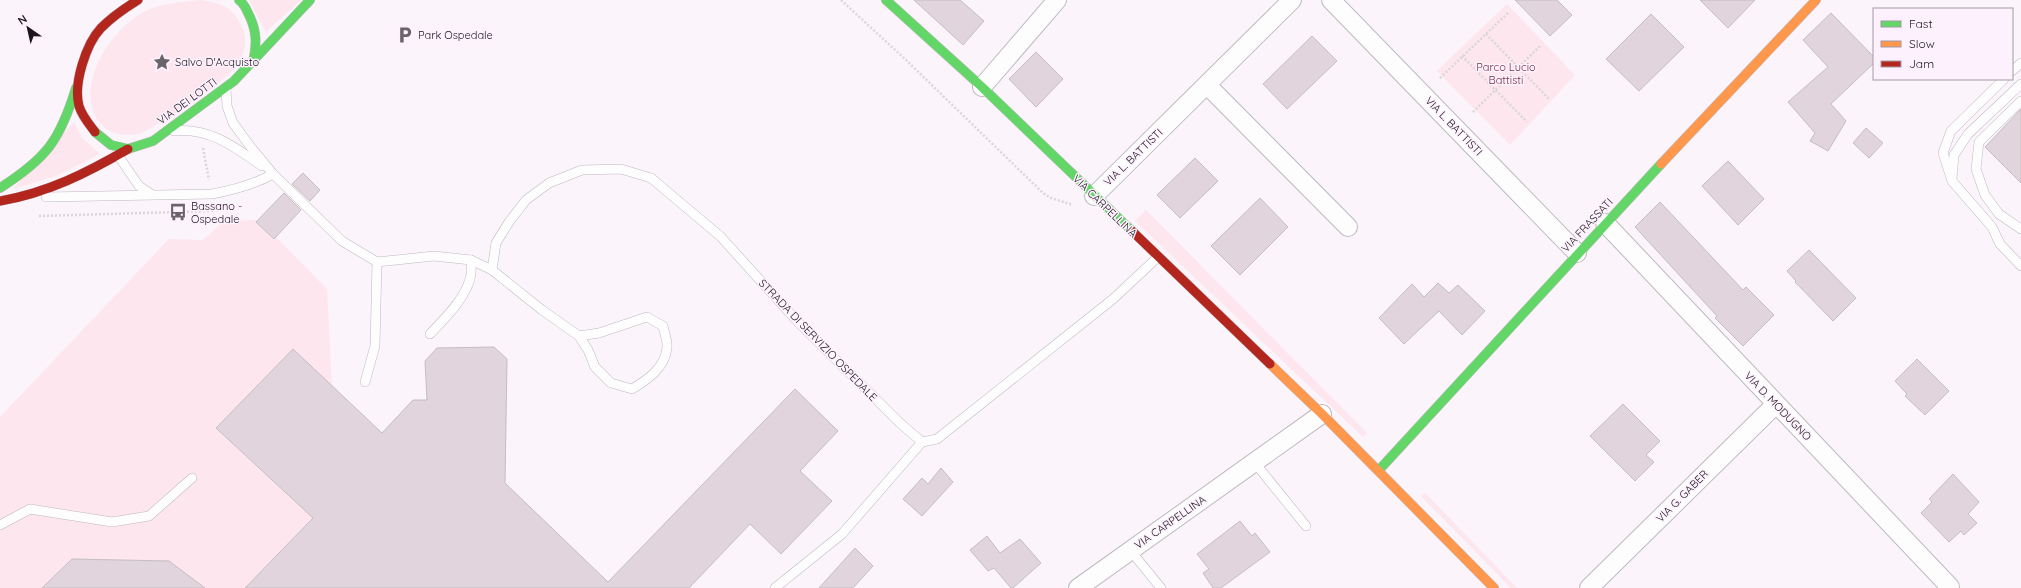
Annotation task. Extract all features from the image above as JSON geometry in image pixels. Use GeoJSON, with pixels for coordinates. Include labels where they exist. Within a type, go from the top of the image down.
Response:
{"type":"FeatureCollection","features":[{"type":"Feature","properties":{"kind":"street"},"geometry":{"type":"LineString","coordinates":[[0,188],[20,176],[47,152],[64,126],[86,54],[100,30],[120,11],[138,0]]}},
{"type":"Feature","properties":{"kind":"street"},"geometry":{"type":"LineString","coordinates":[[239,0],[242,2],[256,25],[257,46],[253,62]]}},
{"type":"Feature","properties":{"kind":"street","name":"VIA DEI LOTTI"},"geometry":{"type":"LineString","coordinates":[[0,201],[22,198],[52,189],[81,176],[128,149],[153,141],[226,87],[253,62],[310,0]]}},
{"type":"Feature","properties":{"kind":"street","name":"VIA CARPELLINA"},"geometry":{"type":"LineString","coordinates":[[886,0],[982,87],[1322,414],[1494,588]]}},
{"type":"Feature","properties":{"kind":"street"},"geometry":{"type":"LineString","coordinates":[[982,87],[1057,0]]}},
{"type":"Feature","properties":{"kind":"street","name":"VIA L. BATTISTI"},"geometry":{"type":"LineString","coordinates":[[1094,196],[1292,0]]}},
{"type":"Feature","properties":{"kind":"street","name":"VIA L. BATTISTI"},"geometry":{"type":"LineString","coordinates":[[1331,0],[1577,253]]}},
{"type":"Feature","properties":{"kind":"street","name":"VIA FRASSATI"},"geometry":{"type":"LineString","coordinates":[[1379,470],[1577,253],[1816,0]]}},
{"type":"Feature","properties":{"kind":"street"},"geometry":{"type":"LineString","coordinates":[[77,85],[79,106],[86,121],[98,136],[110,145],[128,149]]}},
{"type":"Feature","properties":{"kind":"street"},"geometry":{"type":"LineString","coordinates":[[1207,85],[1348,227]]}},
{"type":"Feature","properties":{"kind":"street","name":"VIA D. MODUGNO"},"geometry":{"type":"LineString","coordinates":[[1605,223],[1950,587],[1948,588]]}},
{"type":"Feature","properties":{"kind":"street","name":"VIA G. GABER"},"geometry":{"type":"LineString","coordinates":[[1589,588],[1776,404]]}},
{"type":"Feature","properties":{"kind":"street","name":"VIA CARPELLINA"},"geometry":{"type":"LineString","coordinates":[[1078,588],[1322,414]]}},
{"type":"Feature","properties":{"kind":"lane"},"geometry":{"type":"LineString","coordinates":[[2013,70],[2021,63]]}},
{"type":"Feature","properties":{"kind":"lane"},"geometry":{"type":"LineString","coordinates":[[2003,80],[1951,131],[1943,153],[1952,181],[1992,227],[2000,244],[2021,266]]}},
{"type":"Feature","properties":{"kind":"lane"},"geometry":{"type":"LineString","coordinates":[[1952,181],[1954,155],[1968,134],[2021,84]]}},
{"type":"Feature","properties":{"kind":"lane"},"geometry":{"type":"LineString","coordinates":[[226,87],[227,106],[233,123],[273,174],[342,241],[377,262],[434,256],[471,260],[492,270],[542,310],[579,336],[588,350],[595,367],[611,383],[632,389],[650,379],[661,364],[667,347],[663,326],[647,317],[599,333],[579,336]]}},
{"type":"Feature","properties":{"kind":"lane"},"geometry":{"type":"LineString","coordinates":[[2021,101],[1979,142],[1976,169],[1985,195],[1999,214],[2021,229]]}},
{"type":"Feature","properties":{"kind":"lane"},"geometry":{"type":"LineString","coordinates":[[165,132],[184,130],[203,132],[236,148],[273,174]]}},
{"type":"Feature","properties":{"kind":"lane"},"geometry":{"type":"LineString","coordinates":[[110,145],[144,192],[153,195]]}},
{"type":"Feature","properties":{"kind":"lane","name":"STRADA DI SERVIZIO OSPEDALE"},"geometry":{"type":"LineString","coordinates":[[492,270],[496,243],[509,222],[526,200],[549,183],[582,170],[621,169],[651,178],[720,236],[797,321],[900,423],[922,442]]}},
{"type":"Feature","properties":{"kind":"lane"},"geometry":{"type":"LineString","coordinates":[[22,198],[212,194],[233,190],[256,183],[273,174]]}},
{"type":"Feature","properties":{"kind":"lane"},"geometry":{"type":"LineString","coordinates":[[776,588],[842,534],[922,442],[937,439],[1113,299],[1158,257]]}},
{"type":"Feature","properties":{"kind":"lane"},"geometry":{"type":"LineString","coordinates":[[430,334],[449,314],[465,291],[471,277],[471,260]]}},
{"type":"Feature","properties":{"kind":"lane"},"geometry":{"type":"LineString","coordinates":[[365,382],[375,346],[377,262]]}},
{"type":"Feature","properties":{"kind":"lane"},"geometry":{"type":"LineString","coordinates":[[1255,463],[1306,526]]}},
{"type":"Feature","properties":{"kind":"lane"},"geometry":{"type":"LineString","coordinates":[[0,525],[30,509],[112,522],[149,516],[192,478]]}},
{"type":"Feature","properties":{"kind":"lane"},"geometry":{"type":"LineString","coordinates":[[1130,550],[1161,588]]}},
{"type":"Feature","properties":{"kind":"path"},"geometry":{"type":"LineString","coordinates":[[1440,78],[1509,12]]}},
{"type":"Feature","properties":{"kind":"path"},"geometry":{"type":"LineString","coordinates":[[1486,34],[1550,99]]}},
{"type":"Feature","properties":{"kind":"path"},"geometry":{"type":"LineString","coordinates":[[1473,112],[1541,45]]}},
{"type":"Feature","properties":{"kind":"path"},"geometry":{"type":"LineString","coordinates":[[1462,56],[1527,122]]}},
{"type":"Feature","properties":{"kind":"green space"},"geometry":{"type":"Polygon","coordinates":[[[200,0],[214,2],[225,6],[237,19],[245,34],[243,54],[238,63],[231,72],[207,91],[140,134],[123,135],[108,130],[99,122],[92,108],[91,92],[93,75],[109,44],[133,19],[152,8],[179,2],[200,0]]]}},
{"type":"Feature","properties":{"kind":"green space"},"geometry":{"type":"Polygon","coordinates":[[[249,0],[301,0],[266,32],[249,0]]]}},
{"type":"Feature","properties":{"kind":"green space","name":"Parco Lucio Battisti"},"geometry":{"type":"Polygon","coordinates":[[[1507,4],[1575,75],[1510,145],[1437,71],[1507,4]]]}},
{"type":"Feature","properties":{"kind":"green space"},"geometry":{"type":"Polygon","coordinates":[[[74,122],[82,138],[100,154],[56,176],[13,189],[74,122]]]}},
{"type":"Feature","properties":{"kind":"green space"},"geometry":{"type":"Polygon","coordinates":[[[1146,210],[1367,433],[1363,437],[1135,221],[1146,210]]]}},
{"type":"Feature","properties":{"kind":"green space"},"geometry":{"type":"Polygon","coordinates":[[[257,220],[258,224],[272,237],[276,237],[327,289],[332,386],[295,351],[291,351],[219,426],[218,430],[313,518],[245,588],[205,588],[168,561],[72,559],[42,588],[0,588],[0,417],[169,239],[203,240],[224,221],[257,220]]]}},
{"type":"Feature","properties":{"kind":"green space"},"geometry":{"type":"Polygon","coordinates":[[[1425,493],[1517,588],[1511,588],[1421,496],[1425,493]]]}},
{"type":"Feature","properties":{"kind":"building"},"geometry":{"type":"Polygon","coordinates":[[[914,0],[960,0],[984,21],[963,45],[914,0]]]}},
{"type":"Feature","properties":{"kind":"building"},"geometry":{"type":"Polygon","coordinates":[[[1515,0],[1557,0],[1572,15],[1550,36],[1515,0]]]}},
{"type":"Feature","properties":{"kind":"building"},"geometry":{"type":"Polygon","coordinates":[[[1700,0],[1755,0],[1728,28],[1700,0]]]}},
{"type":"Feature","properties":{"kind":"building"},"geometry":{"type":"Polygon","coordinates":[[[1831,13],[1873,56],[1873,64],[1831,104],[1846,121],[1828,151],[1810,141],[1815,133],[1788,102],[1828,67],[1803,40],[1831,13]]]}},
{"type":"Feature","properties":{"kind":"building"},"geometry":{"type":"Polygon","coordinates":[[[1651,14],[1684,47],[1639,91],[1606,59],[1651,14]]]}},
{"type":"Feature","properties":{"kind":"building"},"geometry":{"type":"Polygon","coordinates":[[[1312,36],[1337,61],[1287,109],[1263,84],[1312,36]]]}},
{"type":"Feature","properties":{"kind":"building"},"geometry":{"type":"Polygon","coordinates":[[[1036,52],[1063,79],[1036,107],[1009,79],[1036,52]]]}},
{"type":"Feature","properties":{"kind":"building"},"geometry":{"type":"Polygon","coordinates":[[[2021,109],[2021,183],[1985,147],[2021,109]]]}},
{"type":"Feature","properties":{"kind":"building"},"geometry":{"type":"Polygon","coordinates":[[[1866,128],[1883,143],[1869,158],[1853,143],[1866,128]]]}},
{"type":"Feature","properties":{"kind":"building"},"geometry":{"type":"Polygon","coordinates":[[[1195,158],[1218,181],[1180,218],[1157,195],[1195,158]]]}},
{"type":"Feature","properties":{"kind":"building"},"geometry":{"type":"Polygon","coordinates":[[[1728,161],[1764,199],[1738,225],[1702,186],[1728,161]]]}},
{"type":"Feature","properties":{"kind":"building"},"geometry":{"type":"Polygon","coordinates":[[[303,173],[320,190],[310,201],[292,184],[303,173]]]}},
{"type":"Feature","properties":{"kind":"building"},"geometry":{"type":"Polygon","coordinates":[[[284,193],[301,210],[274,239],[256,222],[284,193]]]}},
{"type":"Feature","properties":{"kind":"building"},"geometry":{"type":"Polygon","coordinates":[[[1260,198],[1288,227],[1240,275],[1211,246],[1260,198]]]}},
{"type":"Feature","properties":{"kind":"building"},"geometry":{"type":"Polygon","coordinates":[[[1660,202],[1743,290],[1746,287],[1774,315],[1743,346],[1715,318],[1717,316],[1635,227],[1660,202]]]}},
{"type":"Feature","properties":{"kind":"building"},"geometry":{"type":"Polygon","coordinates":[[[1809,250],[1856,298],[1833,321],[1795,282],[1796,281],[1787,271],[1809,250]]]}},
{"type":"Feature","properties":{"kind":"building"},"geometry":{"type":"Polygon","coordinates":[[[1438,283],[1449,293],[1458,285],[1485,311],[1462,335],[1439,311],[1404,344],[1379,318],[1412,284],[1424,297],[1438,283]]]}},
{"type":"Feature","properties":{"kind":"building"},"geometry":{"type":"Polygon","coordinates":[[[494,347],[507,359],[505,483],[608,582],[795,389],[838,431],[800,471],[832,501],[781,554],[750,524],[689,588],[245,588],[313,518],[216,428],[293,349],[382,433],[413,400],[427,400],[425,361],[437,348],[494,347]]]}},
{"type":"Feature","properties":{"kind":"building"},"geometry":{"type":"Polygon","coordinates":[[[1917,359],[1949,391],[1925,415],[1905,396],[1907,394],[1895,381],[1917,359]]]}},
{"type":"Feature","properties":{"kind":"building"},"geometry":{"type":"Polygon","coordinates":[[[1623,404],[1660,441],[1646,455],[1654,462],[1635,481],[1590,436],[1623,404]]]}},
{"type":"Feature","properties":{"kind":"building"},"geometry":{"type":"Polygon","coordinates":[[[941,468],[953,482],[922,516],[903,499],[922,478],[928,484],[941,468]]]}},
{"type":"Feature","properties":{"kind":"building"},"geometry":{"type":"Polygon","coordinates":[[[1953,474],[1979,502],[1968,514],[1977,523],[1964,535],[1961,531],[1949,542],[1921,513],[1932,502],[1929,499],[1953,474]]]}},
{"type":"Feature","properties":{"kind":"building"},"geometry":{"type":"Polygon","coordinates":[[[1240,521],[1252,536],[1255,533],[1270,552],[1221,588],[1213,588],[1203,573],[1209,569],[1197,554],[1240,521]]]}},
{"type":"Feature","properties":{"kind":"building"},"geometry":{"type":"Polygon","coordinates":[[[987,536],[1000,553],[1020,539],[1041,563],[1013,588],[1011,588],[994,568],[988,571],[970,550],[987,536]]]}},
{"type":"Feature","properties":{"kind":"building"},"geometry":{"type":"Polygon","coordinates":[[[855,548],[873,566],[853,588],[819,588],[855,548]]]}},
{"type":"Feature","properties":{"kind":"building"},"geometry":{"type":"Polygon","coordinates":[[[72,559],[169,561],[205,588],[42,588],[72,559]]]}},
{"type":"Feature","properties":{"kind":"traffic: fast"},"geometry":{"type":"LineString","coordinates":[[239,0],[246,9],[255,31],[256,43],[253,62]]}},
{"type":"Feature","properties":{"kind":"traffic: fast"},"geometry":{"type":"LineString","coordinates":[[95,132],[111,145],[128,149],[153,141],[234,81],[310,0]]}},
{"type":"Feature","properties":{"kind":"traffic: fast"},"geometry":{"type":"LineString","coordinates":[[886,0],[982,87],[1132,231]]}},
{"type":"Feature","properties":{"kind":"traffic: fast"},"geometry":{"type":"LineString","coordinates":[[0,188],[29,167],[50,146],[64,121],[76,88]]}},
{"type":"Feature","properties":{"kind":"traffic: fast"},"geometry":{"type":"LineString","coordinates":[[1379,470],[1661,164]]}},
{"type":"Feature","properties":{"kind":"traffic: slow"},"geometry":{"type":"LineString","coordinates":[[1661,164],[1816,0]]}},
{"type":"Feature","properties":{"kind":"traffic: slow"},"geometry":{"type":"LineString","coordinates":[[1270,364],[1322,414],[1494,588]]}},
{"type":"Feature","properties":{"kind":"traffic: jam"},"geometry":{"type":"LineString","coordinates":[[95,132],[84,117],[79,106],[78,87],[82,65],[90,44],[101,28],[138,0]]}},
{"type":"Feature","properties":{"kind":"traffic: jam"},"geometry":{"type":"LineString","coordinates":[[0,201],[34,193],[66,181],[128,149]]}},
{"type":"Feature","properties":{"kind":"traffic: jam"},"geometry":{"type":"LineString","coordinates":[[1132,231],[1270,364]]}},
{"type":"Feature","properties":{"kind":"place","name":"Park Ospedale"},"geometry":{"type":"Point","coordinates":[405,35]}},
{"type":"Feature","properties":{"kind":"place","name":"Salvo D'Acquisto"},"geometry":{"type":"Point","coordinates":[162,62]}},
{"type":"Feature","properties":{"kind":"place","name":"Bassano - Ospedale"},"geometry":{"type":"Point","coordinates":[178,212]}}]}
